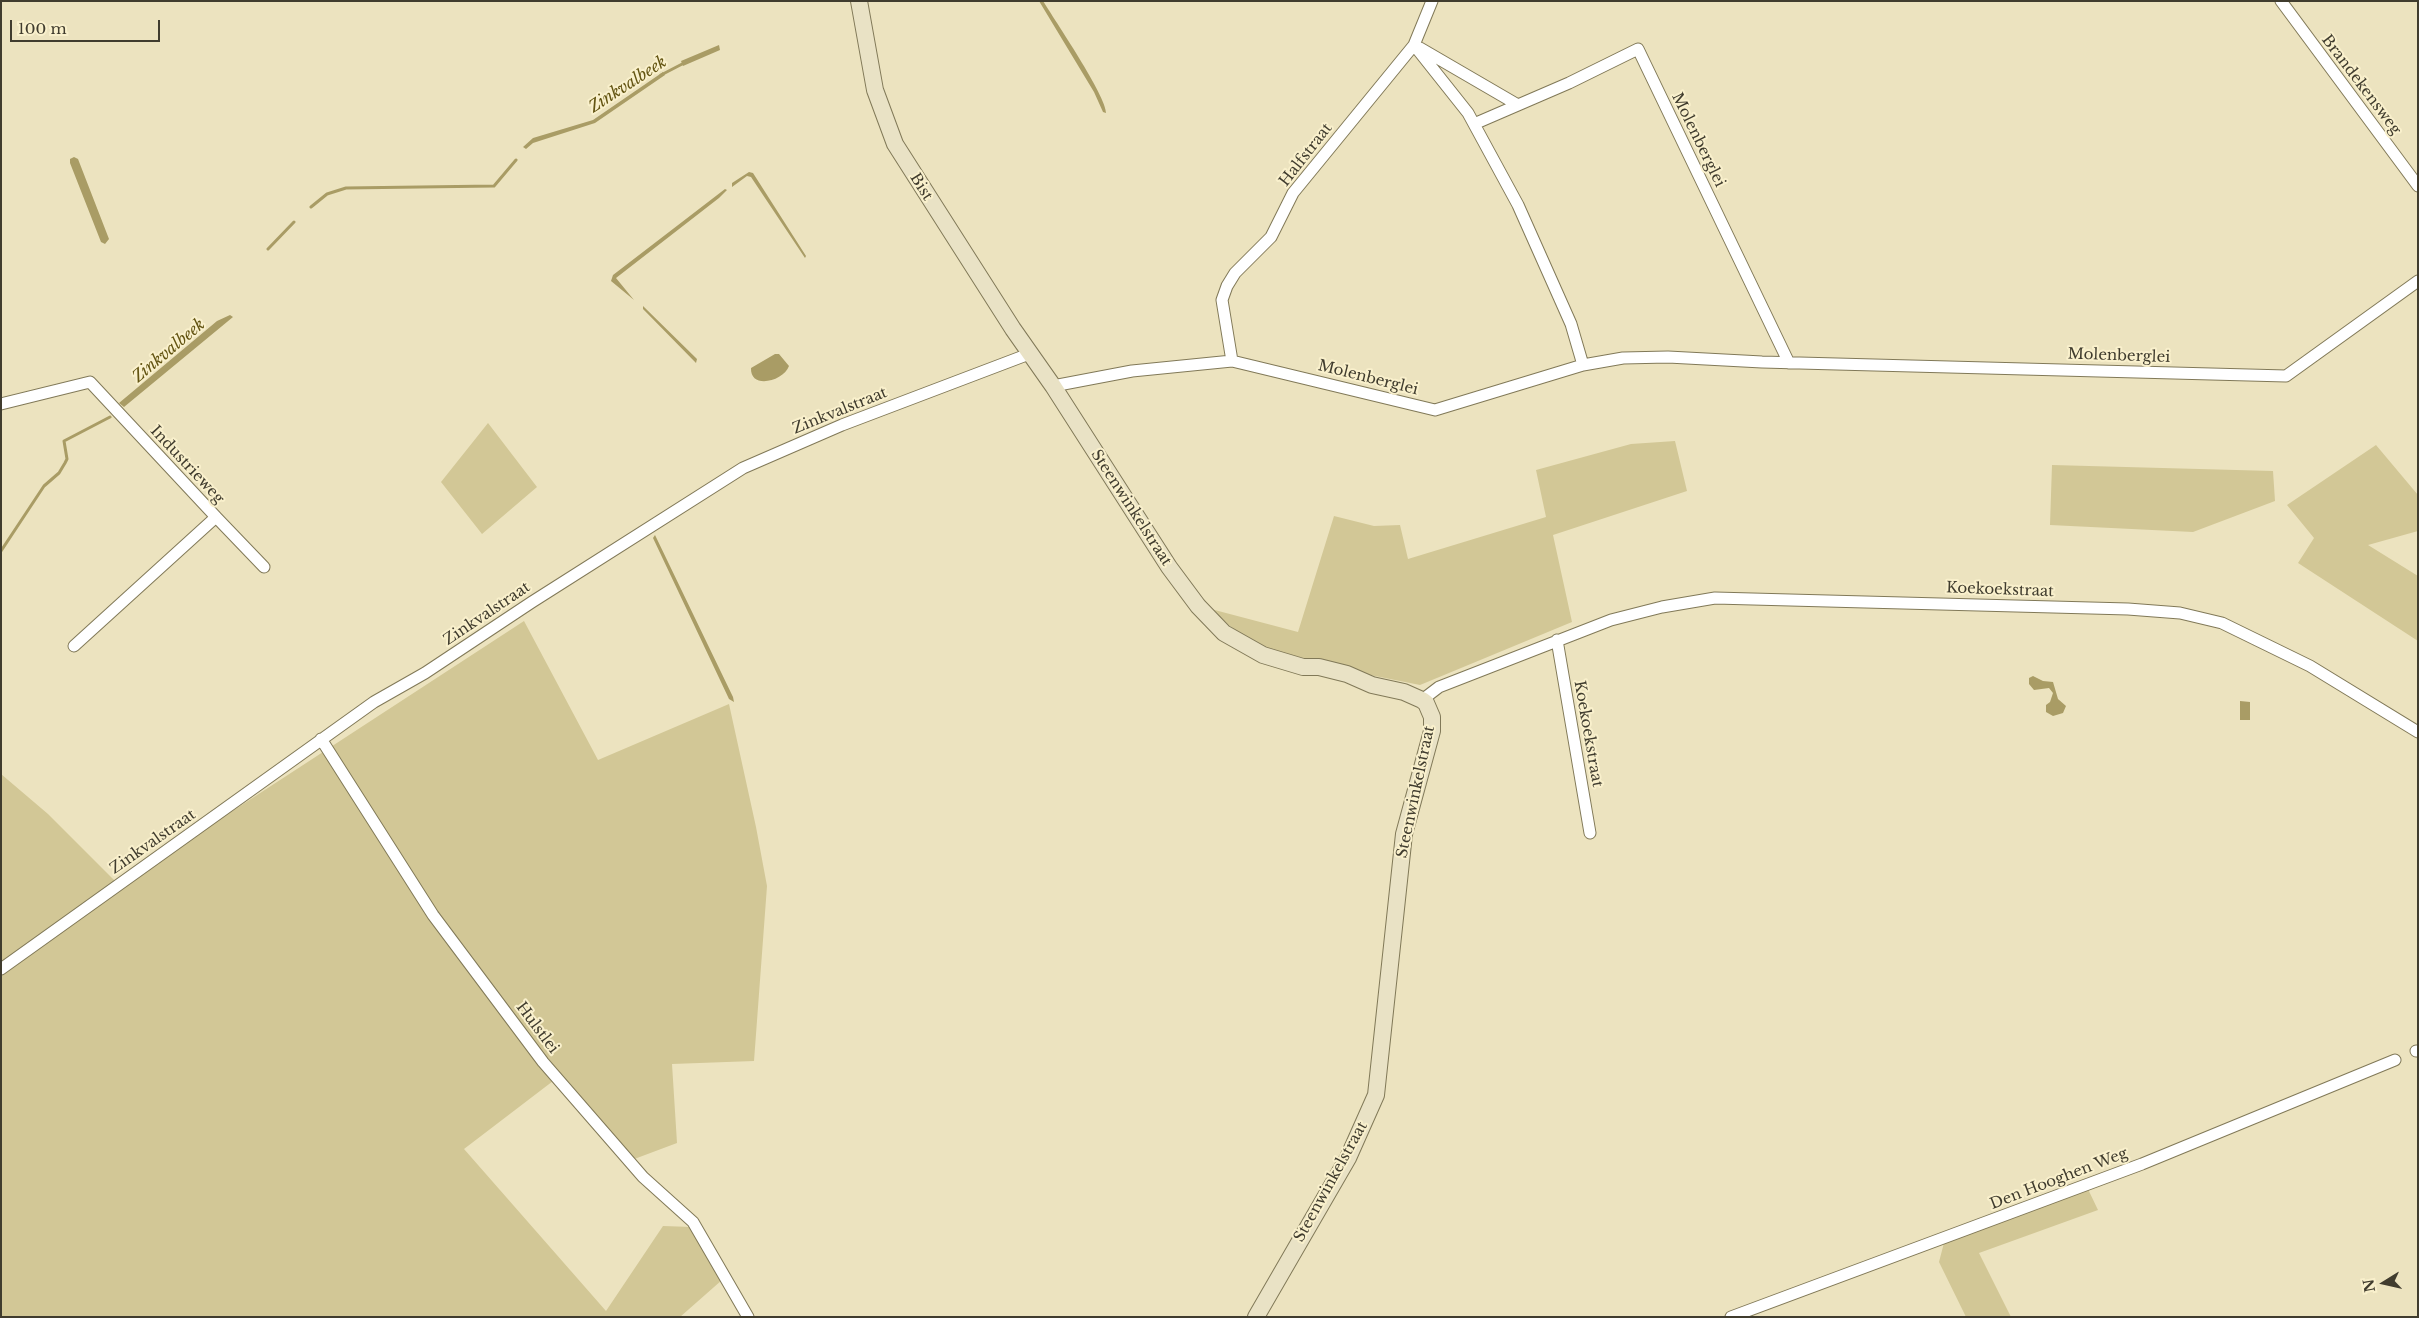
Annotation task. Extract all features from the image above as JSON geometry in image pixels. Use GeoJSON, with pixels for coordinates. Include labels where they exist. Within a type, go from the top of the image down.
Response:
{"type":"FeatureCollection","features":[{"type":"Feature","properties":{"kind":"street","name":"Bist"},"geometry":{"type":"LineString","coordinates":[[859,1],[875,90],[895,144],[1030,354]]}},
{"type":"Feature","properties":{"kind":"street","name":"Halfstraat"},"geometry":{"type":"LineString","coordinates":[[1232,360],[1222,300],[1227,286],[1235,273],[1271,237],[1293,193],[1414,45],[1432,1]]}},
{"type":"Feature","properties":{"kind":"street","name":"Brandekensweg"},"geometry":{"type":"LineString","coordinates":[[2281,1],[2418,186]]}},
{"type":"Feature","properties":{"kind":"street"},"geometry":{"type":"LineString","coordinates":[[1414,45],[1518,105]]}},
{"type":"Feature","properties":{"kind":"street"},"geometry":{"type":"LineString","coordinates":[[1414,45],[1468,113],[1518,205],[1571,324],[1582,365]]}},
{"type":"Feature","properties":{"kind":"street","name":"Molenberglei"},"geometry":{"type":"LineString","coordinates":[[1474,124],[1638,49],[1789,363]]}},
{"type":"Feature","properties":{"kind":"street","name":"Molenberglei"},"geometry":{"type":"LineString","coordinates":[[1232,360],[1435,410],[1582,365],[1623,358],[1668,357],[1789,363],[2286,376],[2418,281]]}},
{"type":"Feature","properties":{"kind":"street","name":"Steenwinkelstraat"},"geometry":{"type":"LineString","coordinates":[[1030,354],[1053,386],[1169,567],[1198,606],[1224,633],[1267,656],[1303,667],[1318,667],[1347,674],[1372,685],[1404,692],[1426,703],[1432,718],[1432,731],[1404,834],[1376,1095],[1348,1158],[1256,1317]]}},
{"type":"Feature","properties":{"kind":"street","name":"Zinkvalstraat"},"geometry":{"type":"LineString","coordinates":[[1,969],[374,702],[426,673],[532,602],[743,468],[842,426],[1030,354]]}},
{"type":"Feature","properties":{"kind":"street"},"geometry":{"type":"LineString","coordinates":[[1053,386],[1132,370],[1232,360]]}},
{"type":"Feature","properties":{"kind":"street","name":"Industrieweg"},"geometry":{"type":"LineString","coordinates":[[1,404],[90,382],[216,516],[74,646]]}},
{"type":"Feature","properties":{"kind":"street"},"geometry":{"type":"LineString","coordinates":[[216,516],[264,567]]}},
{"type":"Feature","properties":{"kind":"street","name":"Koekoekstraat"},"geometry":{"type":"LineString","coordinates":[[1422,700],[1439,686],[1557,640],[1637,612],[1683,603],[1723,598],[2010,605],[2161,611],[2201,617],[2222,623],[2310,666],[2418,732]]}},
{"type":"Feature","properties":{"kind":"street","name":"Koekoekstraat"},"geometry":{"type":"LineString","coordinates":[[1557,640],[1590,833]]}},
{"type":"Feature","properties":{"kind":"street","name":"Hulstlei"},"geometry":{"type":"LineString","coordinates":[[322,739],[433,915],[543,1062],[643,1177],[693,1222],[748,1317]]}},
{"type":"Feature","properties":{"kind":"street","name":"Den Hooghen Weg"},"geometry":{"type":"LineString","coordinates":[[1731,1317],[2142,1164],[2395,1060]]}},
{"type":"Feature","properties":{"kind":"shaded area"},"geometry":{"type":"Polygon","coordinates":[[[1039,1],[1043,1],[1079,58],[1098,91],[1106,113],[1103,112],[1094,92],[1039,1]]]}},
{"type":"Feature","properties":{"kind":"shaded area"},"geometry":{"type":"Polygon","coordinates":[[[719,45],[720,50],[683,66],[681,61],[719,45]]]}},
{"type":"Feature","properties":{"kind":"shaded area"},"geometry":{"type":"Polygon","coordinates":[[[663,72],[665,75],[595,123],[533,143],[526,149],[523,147],[533,138],[593,120],[663,72]]]}},
{"type":"Feature","properties":{"kind":"shaded area"},"geometry":{"type":"Polygon","coordinates":[[[74,157],[78,159],[109,239],[105,244],[101,242],[70,163],[70,159],[74,157]]]}},
{"type":"Feature","properties":{"kind":"shaded area"},"geometry":{"type":"Polygon","coordinates":[[[749,172],[753,173],[806,256],[805,258],[751,177],[747,176],[732,187],[732,183],[749,172]]]}},
{"type":"Feature","properties":{"kind":"shaded area"},"geometry":{"type":"Polygon","coordinates":[[[725,189],[727,190],[719,198],[616,278],[634,300],[611,281],[613,275],[725,189]]]}},
{"type":"Feature","properties":{"kind":"shaded area"},"geometry":{"type":"Polygon","coordinates":[[[643,306],[697,359],[696,363],[643,309],[643,306]]]}},
{"type":"Feature","properties":{"kind":"shaded area"},"geometry":{"type":"Polygon","coordinates":[[[230,315],[233,317],[124,407],[119,403],[217,321],[230,315]]]}},
{"type":"Feature","properties":{"kind":"shaded area"},"geometry":{"type":"Polygon","coordinates":[[[775,354],[779,354],[789,366],[786,371],[781,376],[768,381],[756,379],[752,375],[751,368],[775,354]]]}},
{"type":"Feature","properties":{"kind":"shaded area"},"geometry":{"type":"Polygon","coordinates":[[[488,423],[537,487],[482,534],[441,482],[488,423]]]}},
{"type":"Feature","properties":{"kind":"shaded area"},"geometry":{"type":"Polygon","coordinates":[[[1675,441],[1687,491],[1553,535],[1572,622],[1420,685],[1360,673],[1269,649],[1243,636],[1207,608],[1298,632],[1334,516],[1374,526],[1400,525],[1408,559],[1546,517],[1536,470],[1631,444],[1675,441]]]}},
{"type":"Feature","properties":{"kind":"shaded area"},"geometry":{"type":"Polygon","coordinates":[[[2376,445],[2418,495],[2418,531],[2368,545],[2418,576],[2418,641],[2298,563],[2314,538],[2287,505],[2376,445]]]}},
{"type":"Feature","properties":{"kind":"shaded area"},"geometry":{"type":"Polygon","coordinates":[[[2052,465],[2273,471],[2275,501],[2193,532],[2050,525],[2052,465]]]}},
{"type":"Feature","properties":{"kind":"shaded area"},"geometry":{"type":"Polygon","coordinates":[[[655,535],[734,702],[729,699],[653,538],[655,535]]]}},
{"type":"Feature","properties":{"kind":"shaded area"},"geometry":{"type":"Polygon","coordinates":[[[524,621],[598,760],[729,704],[767,886],[754,1061],[672,1064],[677,1143],[629,1161],[557,1078],[464,1149],[606,1311],[663,1226],[692,1227],[722,1280],[680,1317],[1,1317],[1,774],[48,814],[119,885],[524,621]]]}},
{"type":"Feature","properties":{"kind":"shaded area"},"geometry":{"type":"Polygon","coordinates":[[[2033,676],[2043,681],[2053,682],[2058,699],[2066,706],[2063,713],[2053,716],[2046,712],[2046,705],[2050,702],[2053,693],[2049,688],[2034,690],[2029,684],[2029,678],[2033,676]]]}},
{"type":"Feature","properties":{"kind":"shaded area"},"geometry":{"type":"Polygon","coordinates":[[[2240,701],[2250,702],[2250,720],[2240,720],[2240,701]]]}},
{"type":"Feature","properties":{"kind":"shaded area"},"geometry":{"type":"Polygon","coordinates":[[[2086,1185],[2098,1210],[1979,1253],[2011,1317],[1966,1317],[1939,1262],[1945,1239],[2086,1185]]]}},
{"type":"Feature","properties":{"kind":"waterway","name":"Zinkvalbeek"},"geometry":{"type":"LineString","coordinates":[[661,75],[686,62]]}},
{"type":"Feature","properties":{"kind":"waterway","name":"Zinkvalbeek"},"geometry":{"type":"LineString","coordinates":[[311,207],[327,194],[346,188],[494,186],[516,160]]}},
{"type":"Feature","properties":{"kind":"waterway","name":"Zinkvalbeek"},"geometry":{"type":"LineString","coordinates":[[268,249],[294,222]]}},
{"type":"Feature","properties":{"kind":"waterway","name":"Zinkvalbeek"},"geometry":{"type":"LineString","coordinates":[[1,551],[44,486],[59,473],[65,463],[67,459],[64,441],[110,417]]}}]}
